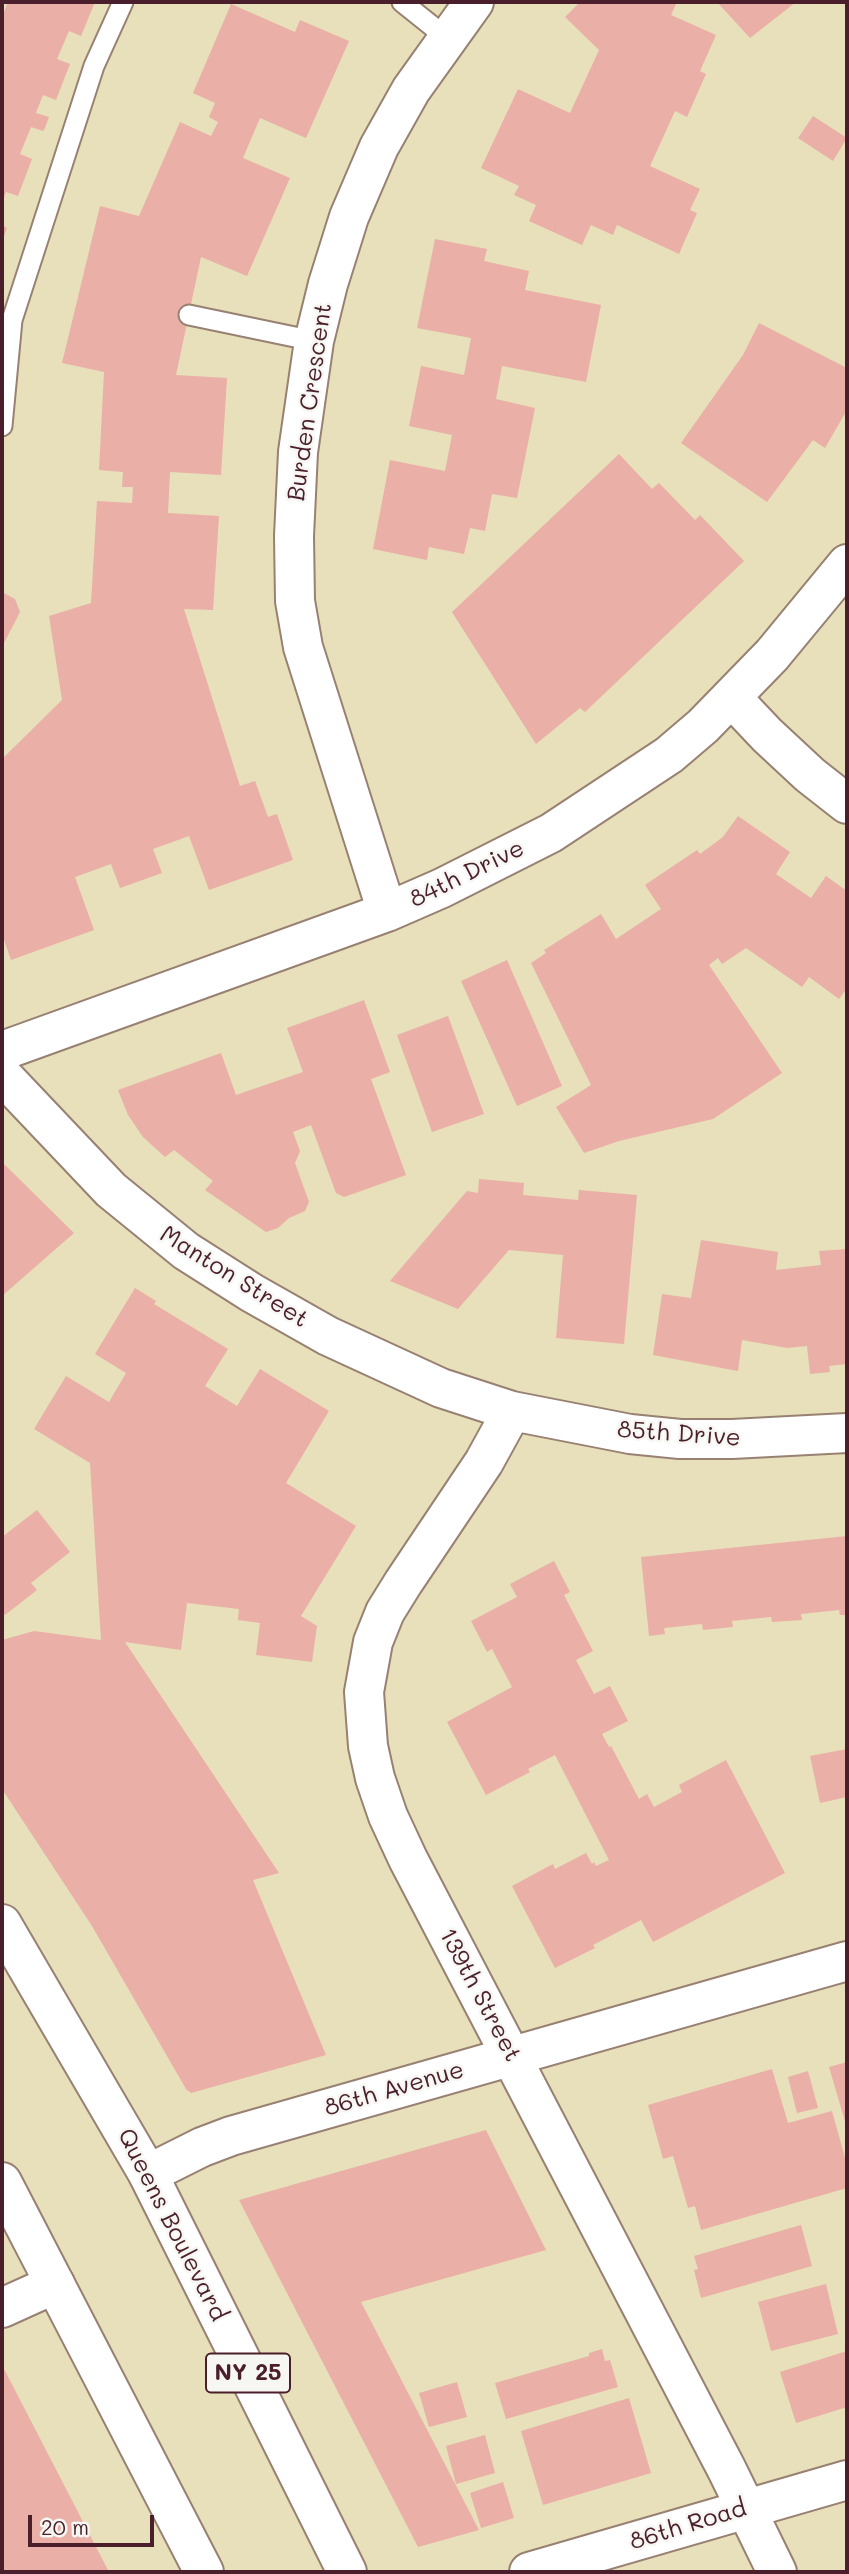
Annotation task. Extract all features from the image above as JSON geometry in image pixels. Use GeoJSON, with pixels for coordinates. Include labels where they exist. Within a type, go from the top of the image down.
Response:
{"type":"FeatureCollection","features":[{"type":"Feature","properties":{"kind":"street","name":"Burden Crescent"},"geometry":{"type":"LineString","coordinates":[[387,912],[303,647],[295,601],[294,536],[298,452],[314,341],[349,217],[379,148],[411,90],[474,2]]}},
{"type":"Feature","properties":{"kind":"street","name":"84th Drive"},"geometry":{"type":"LineString","coordinates":[[2,1051],[387,912],[442,888],[551,833],[669,755],[732,698],[772,655],[847,564]]}},
{"type":"Feature","properties":{"kind":"street"},"geometry":{"type":"LineString","coordinates":[[732,698],[766,735],[847,804]]}},
{"type":"Feature","properties":{"kind":"street","name":"Manton Street"},"geometry":{"type":"LineString","coordinates":[[2,1075],[111,1191],[186,1251],[252,1293],[328,1336],[441,1388],[512,1411]]}},
{"type":"Feature","properties":{"kind":"street","name":"85th Drive"},"geometry":{"type":"LineString","coordinates":[[512,1411],[630,1434],[680,1439],[789,1438],[847,1433]]}},
{"type":"Feature","properties":{"kind":"street","name":"139th Street"},"geometry":{"type":"LineString","coordinates":[[512,1411],[484,1462],[385,1612],[373,1642],[366,1669],[364,1692],[368,1745],[375,1778],[388,1816],[746,2507],[777,2572]]}},
{"type":"Feature","properties":{"kind":"street","name":"Queens Boulevard"},"geometry":{"type":"LineString","coordinates":[[2,1924],[148,2174],[347,2572]]}},
{"type":"Feature","properties":{"kind":"street","name":"86th Avenue"},"geometry":{"type":"LineString","coordinates":[[148,2174],[231,2136],[847,1961]]}},
{"type":"Feature","properties":{"kind":"street"},"geometry":{"type":"LineString","coordinates":[[2,2182],[205,2572]]}},
{"type":"Feature","properties":{"kind":"street"},"geometry":{"type":"LineString","coordinates":[[2,2308],[55,2284]]}},
{"type":"Feature","properties":{"kind":"street","name":"86th Road"},"geometry":{"type":"LineString","coordinates":[[529,2572],[746,2507],[847,2480]]}},
{"type":"Feature","properties":{"kind":"lane"},"geometry":{"type":"LineString","coordinates":[[2,426],[12,320],[94,66],[123,2]]}},
{"type":"Feature","properties":{"kind":"lane"},"geometry":{"type":"LineString","coordinates":[[402,2],[447,38]]}},
{"type":"Feature","properties":{"kind":"lane"},"geometry":{"type":"LineString","coordinates":[[189,315],[314,341]]}},
{"type":"Feature","properties":{"kind":"building"},"geometry":{"type":"Polygon","coordinates":[[[8,2],[95,2],[81,36],[69,31],[57,59],[70,64],[56,100],[43,95],[37,110],[36,113],[49,117],[43,131],[31,127],[20,154],[32,159],[18,196],[6,192],[2,204],[2,17],[8,2]]]}},
{"type":"Feature","properties":{"kind":"building"},"geometry":{"type":"Polygon","coordinates":[[[580,2],[677,2],[671,15],[716,35],[700,71],[706,74],[687,117],[675,111],[650,166],[700,189],[690,210],[697,213],[679,254],[617,225],[613,235],[591,225],[582,245],[529,221],[536,205],[514,195],[519,186],[481,168],[518,89],[570,113],[599,50],[565,17],[580,2]]]}},
{"type":"Feature","properties":{"kind":"building"},"geometry":{"type":"Polygon","coordinates":[[[717,2],[796,2],[750,38],[717,2]]]}},
{"type":"Feature","properties":{"kind":"building"},"geometry":{"type":"Polygon","coordinates":[[[231,4],[295,32],[300,20],[349,41],[306,138],[260,118],[243,158],[290,178],[247,276],[201,257],[176,375],[227,378],[221,475],[170,472],[168,513],[219,516],[213,610],[184,609],[240,786],[255,781],[268,817],[277,814],[293,860],[209,890],[189,836],[153,849],[162,873],[120,888],[111,864],[75,877],[94,930],[11,960],[2,934],[2,759],[62,700],[49,616],[91,603],[97,501],[132,503],[133,487],[122,487],[123,472],[99,470],[104,372],[62,363],[100,206],[139,216],[180,122],[211,136],[218,122],[209,117],[215,103],[193,93],[231,4]]]}},
{"type":"Feature","properties":{"kind":"building"},"geometry":{"type":"Polygon","coordinates":[[[813,116],[847,138],[833,161],[798,138],[813,116]]]}},
{"type":"Feature","properties":{"kind":"building"},"geometry":{"type":"Polygon","coordinates":[[[2,225],[7,228],[2,242],[2,225]]]}},
{"type":"Feature","properties":{"kind":"building"},"geometry":{"type":"Polygon","coordinates":[[[435,239],[487,249],[484,261],[529,271],[525,290],[601,305],[586,382],[502,366],[496,399],[535,408],[517,498],[492,494],[485,531],[470,528],[464,554],[429,547],[427,560],[373,549],[390,460],[445,471],[452,435],[409,426],[421,366],[464,375],[471,338],[417,328],[435,239]]]}},
{"type":"Feature","properties":{"kind":"building"},"geometry":{"type":"Polygon","coordinates":[[[759,323],[847,368],[847,410],[825,448],[813,440],[767,502],[681,443],[743,355],[759,323]]]}},
{"type":"Feature","properties":{"kind":"building"},"geometry":{"type":"Polygon","coordinates":[[[619,454],[652,489],[659,483],[695,520],[700,515],[744,561],[585,712],[580,708],[536,744],[452,612],[619,454]]]}},
{"type":"Feature","properties":{"kind":"building"},"geometry":{"type":"Polygon","coordinates":[[[2,592],[15,599],[20,612],[2,647],[2,592]]]}},
{"type":"Feature","properties":{"kind":"building"},"geometry":{"type":"Polygon","coordinates":[[[738,816],[790,852],[776,874],[811,898],[826,876],[847,891],[847,988],[839,999],[809,977],[802,987],[746,948],[722,964],[718,958],[709,965],[782,1073],[713,1119],[619,1141],[584,1153],[556,1107],[591,1085],[531,963],[546,953],[544,950],[601,914],[616,939],[661,909],[645,885],[697,850],[700,854],[723,837],[738,816]]]}},
{"type":"Feature","properties":{"kind":"building"},"geometry":{"type":"Polygon","coordinates":[[[507,960],[562,1086],[517,1106],[461,981],[507,960]]]}},
{"type":"Feature","properties":{"kind":"building"},"geometry":{"type":"Polygon","coordinates":[[[364,1000],[390,1072],[371,1079],[406,1175],[344,1197],[336,1193],[311,1125],[293,1132],[300,1151],[295,1163],[309,1202],[305,1211],[289,1218],[278,1228],[266,1232],[205,1190],[213,1181],[174,1150],[165,1157],[143,1137],[128,1115],[118,1090],[221,1053],[236,1095],[303,1072],[287,1028],[364,1000]]]}},
{"type":"Feature","properties":{"kind":"building"},"geometry":{"type":"Polygon","coordinates":[[[448,1016],[484,1114],[432,1132],[397,1035],[448,1016]]]}},
{"type":"Feature","properties":{"kind":"building"},"geometry":{"type":"Polygon","coordinates":[[[2,1162],[74,1233],[2,1296],[2,1162]]]}},
{"type":"Feature","properties":{"kind":"building"},"geometry":{"type":"Polygon","coordinates":[[[479,1179],[524,1183],[523,1195],[578,1200],[579,1190],[637,1195],[624,1344],[556,1338],[563,1255],[509,1250],[458,1309],[390,1281],[467,1191],[478,1193],[479,1179]]]}},
{"type":"Feature","properties":{"kind":"building"},"geometry":{"type":"Polygon","coordinates":[[[701,1240],[778,1252],[776,1270],[821,1265],[819,1251],[847,1249],[847,1364],[829,1366],[830,1372],[810,1374],[807,1346],[787,1348],[742,1340],[738,1371],[653,1355],[662,1294],[691,1298],[701,1240]]]}},
{"type":"Feature","properties":{"kind":"building"},"geometry":{"type":"Polygon","coordinates":[[[135,1288],[156,1301],[154,1304],[228,1349],[205,1386],[237,1406],[260,1369],[329,1411],[286,1483],[356,1526],[301,1616],[317,1626],[312,1662],[256,1655],[260,1623],[238,1620],[239,1609],[187,1603],[181,1650],[125,1642],[279,1873],[253,1880],[326,2055],[191,2093],[186,2089],[92,1926],[2,1789],[2,1640],[34,1631],[101,1640],[90,1463],[34,1429],[66,1376],[109,1402],[126,1373],[95,1354],[135,1288]]]}},
{"type":"Feature","properties":{"kind":"building"},"geometry":{"type":"Polygon","coordinates":[[[37,1510],[70,1552],[31,1583],[37,1590],[5,1615],[2,1612],[2,1537],[37,1510]]]}},
{"type":"Feature","properties":{"kind":"building"},"geometry":{"type":"Polygon","coordinates":[[[847,1536],[847,1615],[840,1615],[839,1610],[801,1614],[802,1620],[772,1622],[771,1617],[732,1621],[733,1627],[703,1630],[702,1624],[664,1628],[665,1634],[649,1636],[641,1557],[847,1536]]]}},
{"type":"Feature","properties":{"kind":"building"},"geometry":{"type":"Polygon","coordinates":[[[554,1561],[570,1592],[564,1595],[593,1651],[576,1660],[594,1694],[610,1686],[628,1721],[602,1734],[639,1799],[647,1794],[654,1807],[682,1792],[679,1785],[726,1760],[785,1873],[653,1942],[641,1920],[555,1968],[512,1886],[553,1864],[555,1869],[586,1853],[596,1866],[609,1860],[555,1755],[528,1769],[530,1772],[486,1795],[447,1722],[512,1687],[492,1649],[487,1652],[471,1621],[517,1597],[510,1584],[554,1561]]]}},
{"type":"Feature","properties":{"kind":"building"},"geometry":{"type":"Polygon","coordinates":[[[847,1749],[847,1797],[820,1803],[810,1756],[847,1749]]]}},
{"type":"Feature","properties":{"kind":"building"},"geometry":{"type":"Polygon","coordinates":[[[847,2062],[847,2128],[829,2067],[847,2062]]]}},
{"type":"Feature","properties":{"kind":"building"},"geometry":{"type":"Polygon","coordinates":[[[772,2069],[788,2123],[832,2111],[847,2165],[847,2188],[701,2230],[695,2206],[688,2208],[673,2156],[663,2159],[648,2105],[772,2069]]]}},
{"type":"Feature","properties":{"kind":"building"},"geometry":{"type":"Polygon","coordinates":[[[808,2071],[818,2108],[797,2113],[788,2077],[808,2071]]]}},
{"type":"Feature","properties":{"kind":"building"},"geometry":{"type":"Polygon","coordinates":[[[486,2130],[546,2250],[361,2302],[479,2530],[418,2547],[239,2200],[486,2130]]]}},
{"type":"Feature","properties":{"kind":"building"},"geometry":{"type":"Polygon","coordinates":[[[801,2225],[812,2266],[701,2298],[694,2270],[698,2269],[694,2256],[801,2225]]]}},
{"type":"Feature","properties":{"kind":"building"},"geometry":{"type":"Polygon","coordinates":[[[826,2284],[838,2334],[771,2351],[758,2302],[826,2284]]]}},
{"type":"Feature","properties":{"kind":"building"},"geometry":{"type":"Polygon","coordinates":[[[602,2349],[605,2361],[610,2360],[618,2387],[506,2419],[495,2383],[589,2356],[589,2353],[602,2349]]]}},
{"type":"Feature","properties":{"kind":"building"},"geometry":{"type":"Polygon","coordinates":[[[847,2351],[847,2407],[796,2423],[780,2372],[847,2351]]]}},
{"type":"Feature","properties":{"kind":"building"},"geometry":{"type":"Polygon","coordinates":[[[2,2365],[109,2572],[2,2572],[2,2365]]]}},
{"type":"Feature","properties":{"kind":"building"},"geometry":{"type":"Polygon","coordinates":[[[457,2382],[467,2417],[429,2427],[419,2393],[457,2382]]]}},
{"type":"Feature","properties":{"kind":"building"},"geometry":{"type":"Polygon","coordinates":[[[629,2398],[651,2473],[543,2505],[521,2431],[629,2398]]]}},
{"type":"Feature","properties":{"kind":"building"},"geometry":{"type":"Polygon","coordinates":[[[485,2435],[495,2473],[456,2484],[446,2446],[485,2435]]]}},
{"type":"Feature","properties":{"kind":"building"},"geometry":{"type":"Polygon","coordinates":[[[503,2482],[514,2518],[481,2528],[470,2493],[503,2482]]]}}]}
